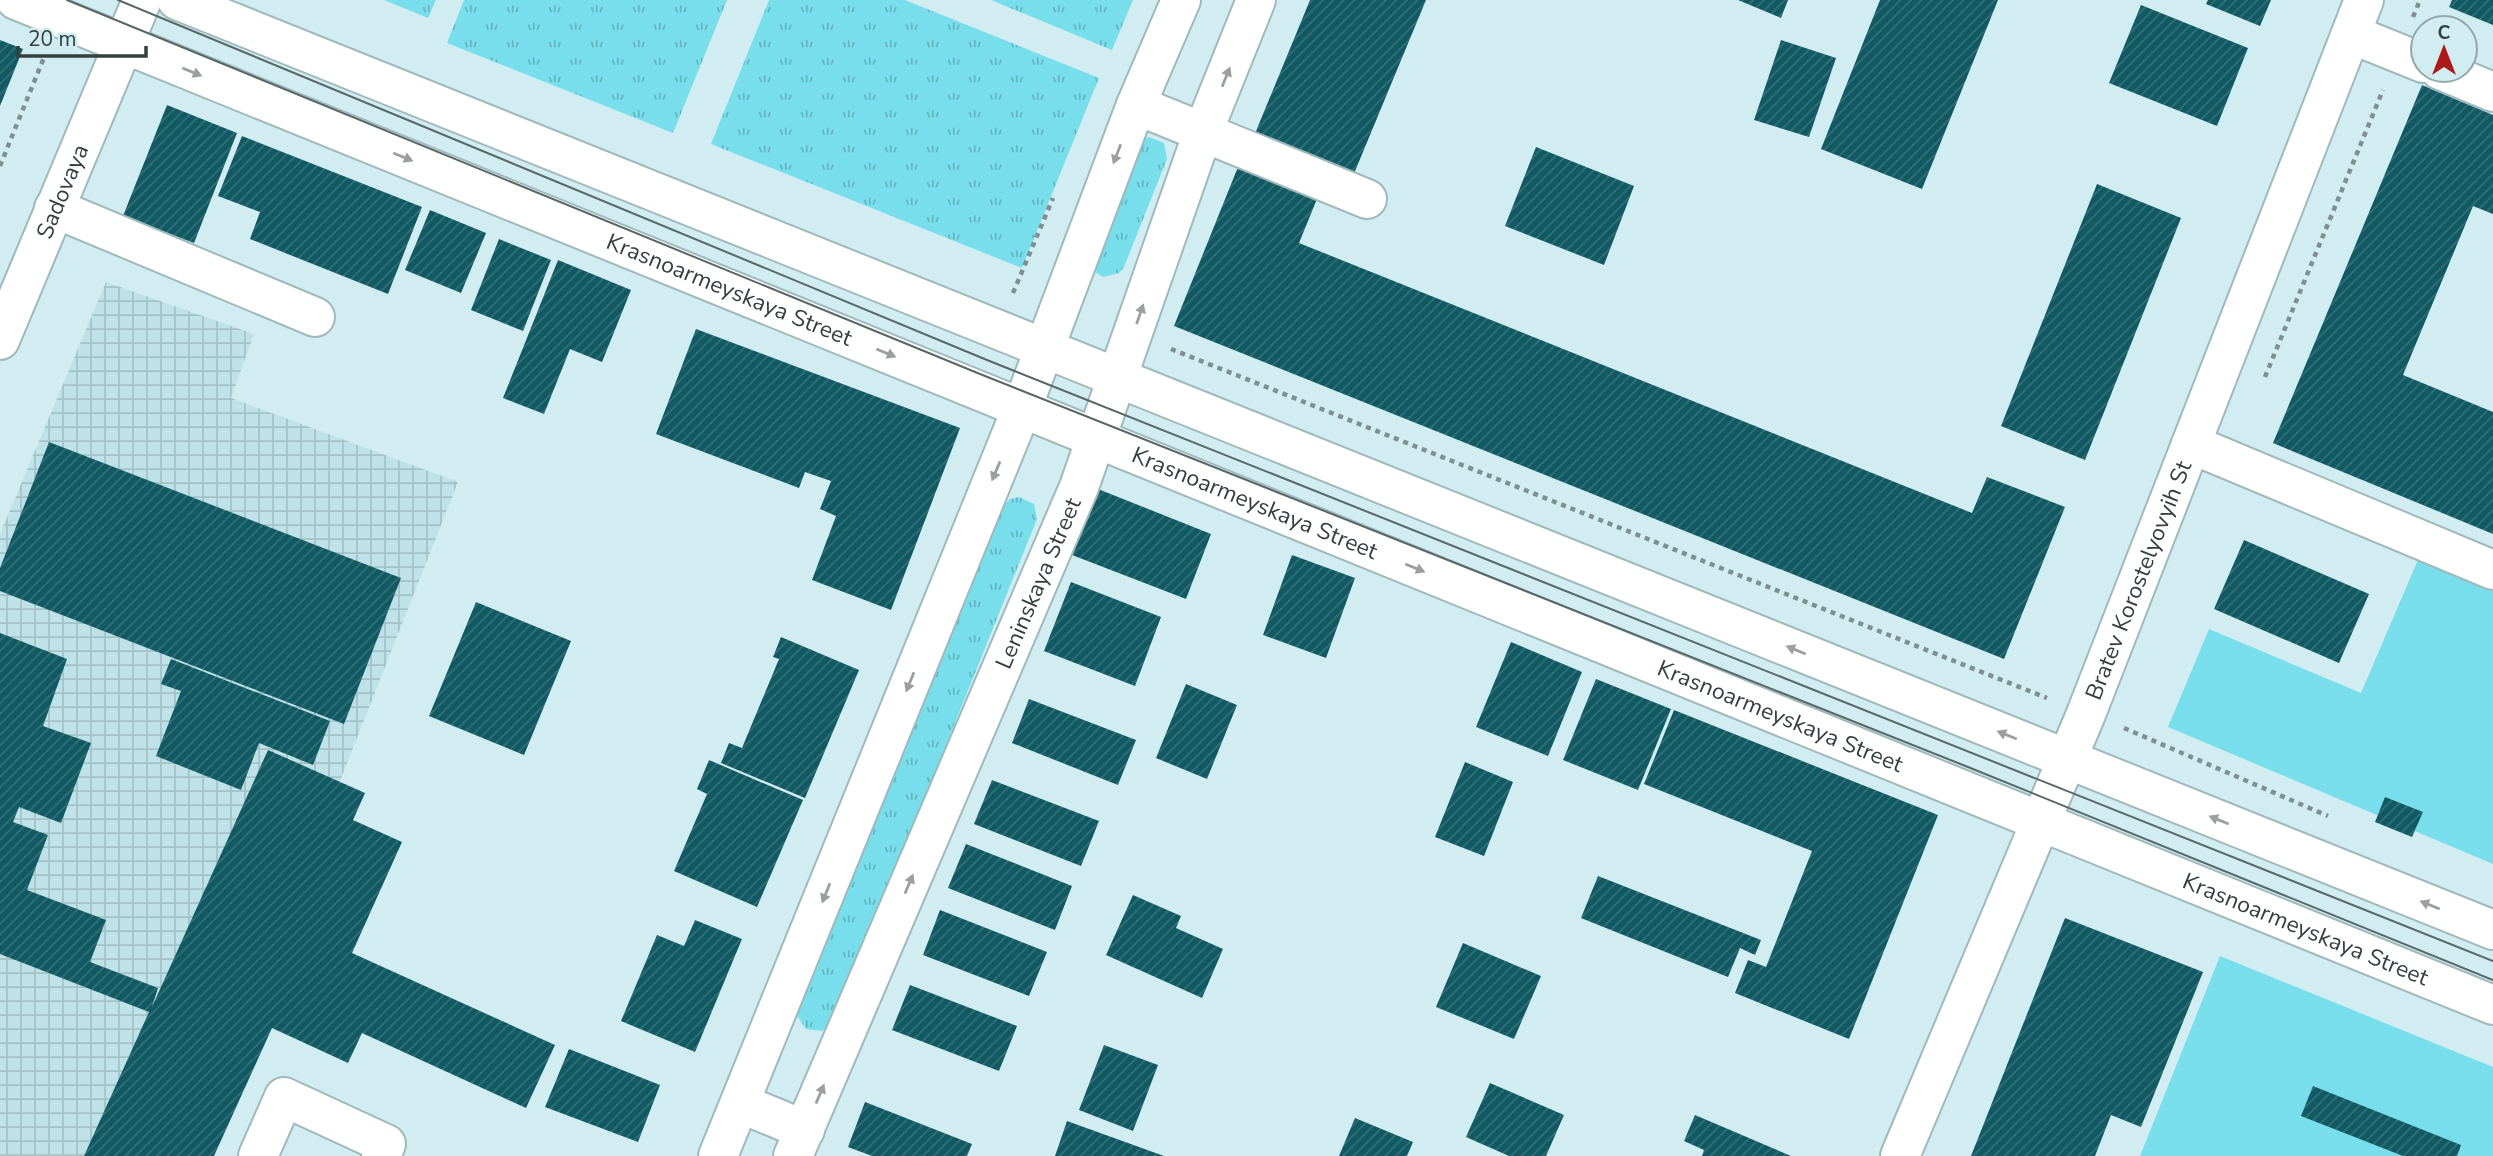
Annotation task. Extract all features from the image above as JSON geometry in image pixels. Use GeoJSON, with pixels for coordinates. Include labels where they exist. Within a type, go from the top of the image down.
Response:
{"type":"FeatureCollection","features":[{"type":"Feature","properties":{"kind":"main road","name":"Krasnoarmeyskaya Street"},"geometry":{"type":"LineString","coordinates":[[16,0],[2493,1005]]}},
{"type":"Feature","properties":{"kind":"main road","name":"Sadovaya"},"geometry":{"type":"LineString","coordinates":[[0,340],[142,0]]}},
{"type":"Feature","properties":{"kind":"main road"},"geometry":{"type":"LineString","coordinates":[[177,0],[2493,930]]}},
{"type":"Feature","properties":{"kind":"main road"},"geometry":{"type":"LineString","coordinates":[[718,1156],[1022,408],[1136,105],[1181,0]]}},
{"type":"Feature","properties":{"kind":"main road","name":"Leninskaya Street"},"geometry":{"type":"LineString","coordinates":[[799,1143],[1079,487],[1203,132],[1256,0]]}},
{"type":"Feature","properties":{"kind":"main road"},"geometry":{"type":"LineString","coordinates":[[2358,17],[2409,56]]}},
{"type":"Feature","properties":{"kind":"main road","name":"Bratev Korostelyovyih St"},"geometry":{"type":"LineString","coordinates":[[1900,1156],[2067,759],[2358,17]]}},
{"type":"Feature","properties":{"kind":"main road"},"geometry":{"type":"LineString","coordinates":[[2474,84],[2493,92]]}},
{"type":"Feature","properties":{"kind":"main road"},"geometry":{"type":"LineString","coordinates":[[1136,105],[1367,198]]}},
{"type":"Feature","properties":{"kind":"main road"},"geometry":{"type":"LineString","coordinates":[[54,208],[315,317]]}},
{"type":"Feature","properties":{"kind":"main road"},"geometry":{"type":"LineString","coordinates":[[2191,444],[2493,570]]}},
{"type":"Feature","properties":{"kind":"main road"},"geometry":{"type":"LineString","coordinates":[[258,1156],[284,1097],[386,1144],[381,1156]]}},
{"type":"Feature","properties":{"kind":"main road"},"geometry":{"type":"LineString","coordinates":[[741,1104],[799,1143]]}},
{"type":"Feature","properties":{"kind":"path"},"geometry":{"type":"LineString","coordinates":[[0,166],[48,49]]}},
{"type":"Feature","properties":{"kind":"path"},"geometry":{"type":"LineString","coordinates":[[2262,384],[2409,62]]}},
{"type":"Feature","properties":{"kind":"path"},"geometry":{"type":"LineString","coordinates":[[2121,727],[2126,716]]}},
{"type":"Feature","properties":{"kind":"shaded area"},"geometry":{"type":"Polygon","coordinates":[[[106,282],[254,334],[231,398],[458,482],[192,1156],[0,1156],[0,534],[106,282]]]}},
{"type":"Feature","properties":{"kind":"green space"},"geometry":{"type":"Polygon","coordinates":[[[384,0],[436,0],[428,18],[384,0]]]}},
{"type":"Feature","properties":{"kind":"green space"},"geometry":{"type":"Polygon","coordinates":[[[464,0],[727,0],[673,133],[447,43],[464,0]]]}},
{"type":"Feature","properties":{"kind":"green space"},"geometry":{"type":"Polygon","coordinates":[[[769,0],[905,0],[1099,78],[1022,268],[711,144],[769,0]]]}},
{"type":"Feature","properties":{"kind":"green space"},"geometry":{"type":"Polygon","coordinates":[[[991,0],[1133,0],[1112,50],[991,0]]]}},
{"type":"Feature","properties":{"kind":"green space"},"geometry":{"type":"Polygon","coordinates":[[[1149,137],[1164,143],[1167,159],[1124,267],[1119,273],[1103,277],[1088,268],[1141,139],[1149,137]]]}},
{"type":"Feature","properties":{"kind":"green space"},"geometry":{"type":"Polygon","coordinates":[[[1019,497],[1034,504],[1037,519],[835,1021],[822,1031],[806,1029],[796,1014],[797,1004],[1004,505],[1010,499],[1019,497]]]}},
{"type":"Feature","properties":{"kind":"green space"},"geometry":{"type":"Polygon","coordinates":[[[2420,555],[2493,586],[2493,864],[2168,727],[2209,629],[2361,693],[2420,555]]]}},
{"type":"Feature","properties":{"kind":"green space"},"geometry":{"type":"Polygon","coordinates":[[[2220,956],[2493,1067],[2493,1156],[2140,1156],[2220,956]]]}},
{"type":"Feature","properties":{"kind":"building"},"geometry":{"type":"Polygon","coordinates":[[[1310,0],[1426,0],[1353,176],[1254,136],[1310,0]]]}},
{"type":"Feature","properties":{"kind":"building"},"geometry":{"type":"Polygon","coordinates":[[[1738,0],[1788,0],[1781,18],[1738,0]]]}},
{"type":"Feature","properties":{"kind":"building"},"geometry":{"type":"Polygon","coordinates":[[[1880,0],[1998,0],[1922,189],[1821,149],[1880,0]]]}},
{"type":"Feature","properties":{"kind":"building"},"geometry":{"type":"Polygon","coordinates":[[[2208,0],[2271,0],[2260,26],[2206,4],[2208,0]]]}},
{"type":"Feature","properties":{"kind":"building"},"geometry":{"type":"Polygon","coordinates":[[[2452,0],[2493,0],[2493,25],[2479,19],[2479,14],[2466,14],[2449,7],[2452,0]]]}},
{"type":"Feature","properties":{"kind":"building"},"geometry":{"type":"Polygon","coordinates":[[[2141,5],[2248,48],[2217,126],[2109,83],[2141,5]]]}},
{"type":"Feature","properties":{"kind":"building"},"geometry":{"type":"Polygon","coordinates":[[[0,40],[23,49],[0,106],[0,40]]]}},
{"type":"Feature","properties":{"kind":"building"},"geometry":{"type":"Polygon","coordinates":[[[1781,40],[1836,58],[1809,137],[1754,120],[1781,40]]]}},
{"type":"Feature","properties":{"kind":"building"},"geometry":{"type":"Polygon","coordinates":[[[2422,85],[2493,115],[2493,214],[2473,206],[2403,375],[2493,412],[2493,534],[2273,443],[2422,85]]]}},
{"type":"Feature","properties":{"kind":"building"},"geometry":{"type":"Polygon","coordinates":[[[167,105],[237,133],[194,243],[123,216],[167,105]]]}},
{"type":"Feature","properties":{"kind":"building"},"geometry":{"type":"Polygon","coordinates":[[[242,136],[422,207],[388,294],[250,239],[260,212],[218,196],[242,136]]]}},
{"type":"Feature","properties":{"kind":"building"},"geometry":{"type":"Polygon","coordinates":[[[1536,147],[1634,186],[1604,265],[1505,226],[1536,147]]]}},
{"type":"Feature","properties":{"kind":"building"},"geometry":{"type":"Polygon","coordinates":[[[1240,162],[1319,194],[1299,243],[1972,513],[1987,477],[2065,507],[2004,659],[1174,326],[1240,162]]]}},
{"type":"Feature","properties":{"kind":"building"},"geometry":{"type":"Polygon","coordinates":[[[2097,184],[2181,218],[2085,460],[2001,426],[2097,184]]]}},
{"type":"Feature","properties":{"kind":"building"},"geometry":{"type":"Polygon","coordinates":[[[430,210],[486,233],[461,293],[405,270],[430,210]]]}},
{"type":"Feature","properties":{"kind":"building"},"geometry":{"type":"Polygon","coordinates":[[[499,239],[551,260],[523,331],[471,310],[499,239]]]}},
{"type":"Feature","properties":{"kind":"building"},"geometry":{"type":"Polygon","coordinates":[[[558,260],[631,290],[602,362],[570,349],[544,414],[503,398],[558,260]]]}},
{"type":"Feature","properties":{"kind":"building"},"geometry":{"type":"Polygon","coordinates":[[[696,329],[960,428],[891,610],[812,580],[836,516],[820,509],[831,481],[805,472],[799,488],[656,434],[696,329]]]}},
{"type":"Feature","properties":{"kind":"building"},"geometry":{"type":"Polygon","coordinates":[[[49,442],[401,578],[344,724],[0,591],[0,568],[49,442]]]}},
{"type":"Feature","properties":{"kind":"building"},"geometry":{"type":"Polygon","coordinates":[[[1098,489],[1211,534],[1186,599],[1072,555],[1098,489]]]}},
{"type":"Feature","properties":{"kind":"building"},"geometry":{"type":"Polygon","coordinates":[[[2244,540],[2369,594],[2339,663],[2214,609],[2244,540]]]}},
{"type":"Feature","properties":{"kind":"building"},"geometry":{"type":"Polygon","coordinates":[[[1292,555],[1355,578],[1326,658],[1263,635],[1292,555]]]}},
{"type":"Feature","properties":{"kind":"building"},"geometry":{"type":"Polygon","coordinates":[[[1071,582],[1161,617],[1135,686],[1044,651],[1071,582]]]}},
{"type":"Feature","properties":{"kind":"building"},"geometry":{"type":"Polygon","coordinates":[[[476,602],[571,641],[524,755],[429,716],[476,602]]]}},
{"type":"Feature","properties":{"kind":"building"},"geometry":{"type":"Polygon","coordinates":[[[0,633],[67,659],[43,726],[91,743],[61,823],[19,807],[13,822],[48,835],[27,890],[106,920],[90,962],[158,988],[152,1007],[268,750],[365,793],[353,820],[402,842],[352,953],[555,1045],[526,1108],[362,1033],[348,1063],[272,1028],[214,1156],[84,1156],[149,1012],[0,954],[0,633]]]}},
{"type":"Feature","properties":{"kind":"building"},"geometry":{"type":"Polygon","coordinates":[[[781,637],[859,670],[805,798],[721,763],[729,743],[742,748],[779,659],[773,657],[781,637]]]}},
{"type":"Feature","properties":{"kind":"building"},"geometry":{"type":"Polygon","coordinates":[[[1511,642],[1582,672],[1548,756],[1476,727],[1511,642]]]}},
{"type":"Feature","properties":{"kind":"building"},"geometry":{"type":"Polygon","coordinates":[[[171,659],[330,721],[313,765],[259,743],[241,790],[156,756],[181,691],[161,684],[171,659]]]}},
{"type":"Feature","properties":{"kind":"building"},"geometry":{"type":"Polygon","coordinates":[[[1596,679],[1671,709],[1638,790],[1563,760],[1596,679]]]}},
{"type":"Feature","properties":{"kind":"building"},"geometry":{"type":"Polygon","coordinates":[[[1186,684],[1237,705],[1207,779],[1156,758],[1186,684]]]}},
{"type":"Feature","properties":{"kind":"building"},"geometry":{"type":"Polygon","coordinates":[[[1029,699],[1136,740],[1118,785],[1012,743],[1029,699]]]}},
{"type":"Feature","properties":{"kind":"building"},"geometry":{"type":"Polygon","coordinates":[[[1674,710],[1938,815],[1849,1039],[1735,993],[1748,960],[1766,967],[1812,851],[1644,784],[1674,710]]]}},
{"type":"Feature","properties":{"kind":"building"},"geometry":{"type":"Polygon","coordinates":[[[709,760],[803,800],[757,907],[674,871],[707,794],[697,789],[709,760]]]}},
{"type":"Feature","properties":{"kind":"building"},"geometry":{"type":"Polygon","coordinates":[[[1465,762],[1513,782],[1484,856],[1435,837],[1465,762]]]}},
{"type":"Feature","properties":{"kind":"building"},"geometry":{"type":"Polygon","coordinates":[[[992,780],[1099,821],[1081,866],[974,824],[992,780]]]}},
{"type":"Feature","properties":{"kind":"building"},"geometry":{"type":"Polygon","coordinates":[[[2385,797],[2423,812],[2412,837],[2375,822],[2385,797]]]}},
{"type":"Feature","properties":{"kind":"building"},"geometry":{"type":"Polygon","coordinates":[[[966,844],[1072,886],[1055,930],[948,888],[966,844]]]}},
{"type":"Feature","properties":{"kind":"building"},"geometry":{"type":"Polygon","coordinates":[[[1598,876],[1761,940],[1755,955],[1740,948],[1728,977],[1581,918],[1598,876]]]}},
{"type":"Feature","properties":{"kind":"building"},"geometry":{"type":"Polygon","coordinates":[[[1133,895],[1181,916],[1176,928],[1223,949],[1202,998],[1106,955],[1133,895]]]}},
{"type":"Feature","properties":{"kind":"building"},"geometry":{"type":"Polygon","coordinates":[[[940,910],[1047,952],[1029,996],[923,955],[940,910]]]}},
{"type":"Feature","properties":{"kind":"building"},"geometry":{"type":"Polygon","coordinates":[[[2065,918],[2203,972],[2141,1127],[2111,1115],[2095,1156],[1971,1156],[2065,918]]]}},
{"type":"Feature","properties":{"kind":"building"},"geometry":{"type":"Polygon","coordinates":[[[695,920],[742,939],[695,1052],[621,1021],[657,935],[684,946],[695,920]]]}},
{"type":"Feature","properties":{"kind":"building"},"geometry":{"type":"Polygon","coordinates":[[[1463,943],[1541,976],[1514,1039],[1436,1007],[1463,943]]]}},
{"type":"Feature","properties":{"kind":"building"},"geometry":{"type":"Polygon","coordinates":[[[910,985],[1017,1026],[999,1071],[892,1030],[910,985]]]}},
{"type":"Feature","properties":{"kind":"building"},"geometry":{"type":"Polygon","coordinates":[[[1104,1045],[1158,1065],[1133,1131],[1079,1110],[1104,1045]]]}},
{"type":"Feature","properties":{"kind":"building"},"geometry":{"type":"Polygon","coordinates":[[[569,1049],[660,1085],[638,1142],[545,1107],[569,1049]]]}},
{"type":"Feature","properties":{"kind":"building"},"geometry":{"type":"Polygon","coordinates":[[[1490,1083],[1564,1115],[1546,1156],[1509,1156],[1466,1137],[1490,1083]]]}},
{"type":"Feature","properties":{"kind":"building"},"geometry":{"type":"Polygon","coordinates":[[[2313,1086],[2461,1145],[2457,1156],[2403,1156],[2301,1116],[2313,1086]]]}},
{"type":"Feature","properties":{"kind":"building"},"geometry":{"type":"Polygon","coordinates":[[[865,1102],[972,1144],[967,1156],[872,1156],[848,1147],[865,1102]]]}},
{"type":"Feature","properties":{"kind":"building"},"geometry":{"type":"Polygon","coordinates":[[[1695,1115],[1791,1156],[1702,1156],[1704,1150],[1684,1141],[1695,1115]]]}},
{"type":"Feature","properties":{"kind":"building"},"geometry":{"type":"Polygon","coordinates":[[[1355,1118],[1413,1142],[1407,1156],[1339,1156],[1355,1118]]]}},
{"type":"Feature","properties":{"kind":"building"},"geometry":{"type":"Polygon","coordinates":[[[1067,1121],[1164,1156],[1055,1156],[1067,1121]]]}},
{"type":"Feature","properties":{"kind":"tram line"},"geometry":{"type":"LineString","coordinates":[[67,0],[980,374],[1968,767],[2493,980]]}},
{"type":"Feature","properties":{"kind":"tram line"},"geometry":{"type":"LineString","coordinates":[[118,0],[987,360],[2493,961]]}}]}
